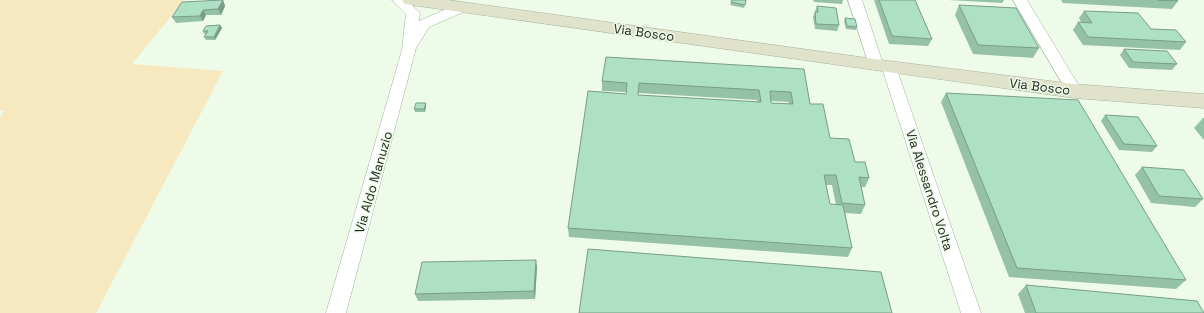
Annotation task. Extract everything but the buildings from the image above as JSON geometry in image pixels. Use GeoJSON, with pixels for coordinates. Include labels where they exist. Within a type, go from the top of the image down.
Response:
{"type":"FeatureCollection","features":[{"type":"Feature","properties":{"kind":"street"},"geometry":{"type":"LineString","coordinates":[[399,0],[412,7]]}},
{"type":"Feature","properties":{"kind":"street"},"geometry":{"type":"LineString","coordinates":[[855,0],[883,66]]}},
{"type":"Feature","properties":{"kind":"street"},"geometry":{"type":"LineString","coordinates":[[1020,0],[1074,91]]}},
{"type":"Feature","properties":{"kind":"street","name":"Via Bosco"},"geometry":{"type":"LineString","coordinates":[[412,7],[435,10],[463,7],[883,66],[1074,91],[1204,101]]}},
{"type":"Feature","properties":{"kind":"street","name":"Via Aldo Manuzio"},"geometry":{"type":"LineString","coordinates":[[336,313],[409,50],[412,7]]}},
{"type":"Feature","properties":{"kind":"street","name":"Via Aldo Manuzio"},"geometry":{"type":"LineString","coordinates":[[409,50],[424,24],[435,10]]}},
{"type":"Feature","properties":{"kind":"street","name":"Via Alessandro Volta"},"geometry":{"type":"LineString","coordinates":[[883,66],[971,313]]}},
{"type":"Feature","properties":{"kind":"shaded area"},"geometry":{"type":"Polygon","coordinates":[[[0,0],[184,0],[132,64],[223,71],[96,313],[0,313],[0,117],[4,111],[0,110],[0,0]]]}}]}
